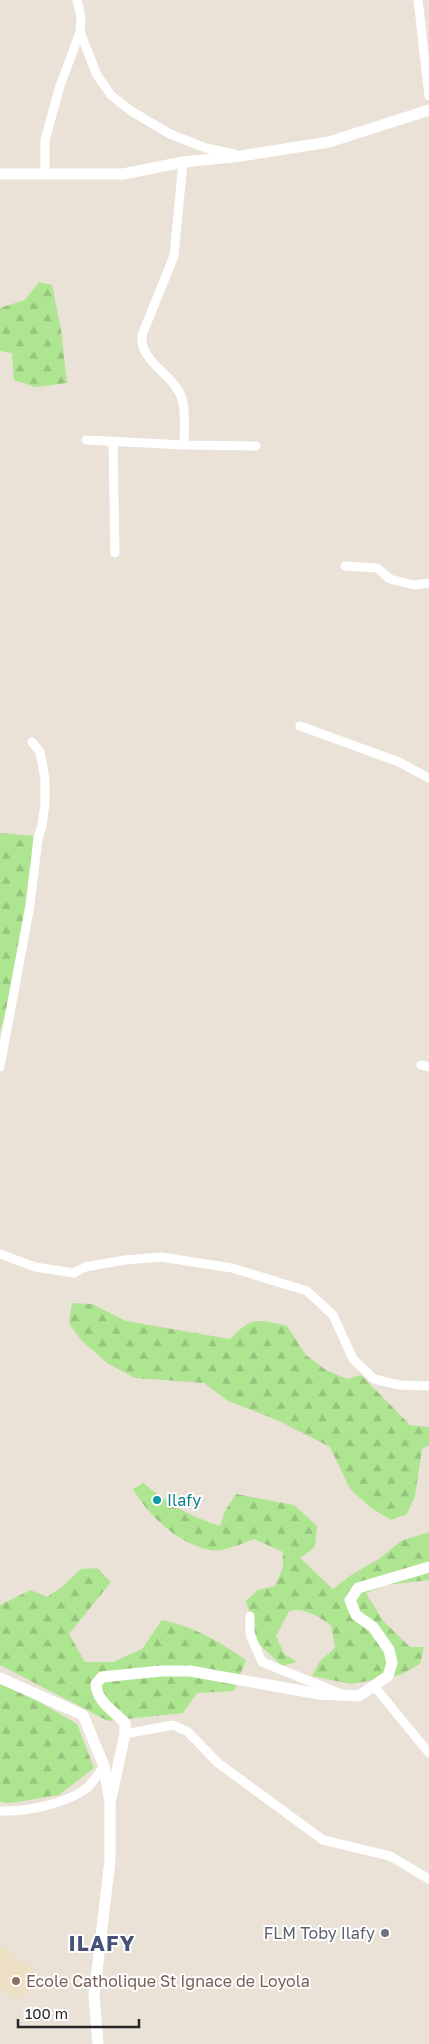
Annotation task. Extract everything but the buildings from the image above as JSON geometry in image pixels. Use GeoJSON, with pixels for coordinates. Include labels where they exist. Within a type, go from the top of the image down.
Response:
{"type":"FeatureCollection","features":[{"type":"Feature","properties":{"kind":"street"},"geometry":{"type":"LineString","coordinates":[[45,173],[45,140],[60,86],[80,32],[81,17],[78,0]]}},
{"type":"Feature","properties":{"kind":"street"},"geometry":{"type":"LineString","coordinates":[[418,0],[429,96]]}},
{"type":"Feature","properties":{"kind":"street"},"geometry":{"type":"LineString","coordinates":[[80,32],[97,75],[111,95],[170,134],[206,148],[241,156]]}},
{"type":"Feature","properties":{"kind":"street"},"geometry":{"type":"LineString","coordinates":[[0,174],[123,174],[183,162],[241,156],[328,142],[429,110]]}},
{"type":"Feature","properties":{"kind":"street"},"geometry":{"type":"LineString","coordinates":[[183,162],[174,256],[142,335],[141,346],[147,356],[173,384],[182,398],[184,445]]}},
{"type":"Feature","properties":{"kind":"street"},"geometry":{"type":"LineString","coordinates":[[86,440],[184,445],[256,446]]}},
{"type":"Feature","properties":{"kind":"street"},"geometry":{"type":"LineString","coordinates":[[113,442],[115,553]]}},
{"type":"Feature","properties":{"kind":"street"},"geometry":{"type":"LineString","coordinates":[[345,566],[377,568],[390,579],[414,585],[429,583]]}},
{"type":"Feature","properties":{"kind":"street"},"geometry":{"type":"LineString","coordinates":[[300,726],[399,762],[429,778]]}},
{"type":"Feature","properties":{"kind":"street"},"geometry":{"type":"LineString","coordinates":[[0,1067],[30,904],[38,838],[45,804],[46,779],[40,752],[32,742]]}},
{"type":"Feature","properties":{"kind":"street"},"geometry":{"type":"LineString","coordinates":[[0,1254],[35,1267],[74,1273],[85,1267],[161,1256],[232,1268],[307,1292],[333,1315],[354,1359],[374,1379],[399,1386],[429,1386]]}},
{"type":"Feature","properties":{"kind":"street"},"geometry":{"type":"LineString","coordinates":[[110,1803],[125,1734],[125,1723],[96,1694],[96,1684],[102,1677],[161,1671],[190,1672],[319,1694],[359,1696],[388,1676],[392,1664],[389,1650],[373,1627],[356,1615],[350,1600],[358,1588],[429,1567]]}},
{"type":"Feature","properties":{"kind":"street"},"geometry":{"type":"LineString","coordinates":[[250,1616],[250,1634],[262,1662],[346,1696]]}},
{"type":"Feature","properties":{"kind":"street"},"geometry":{"type":"LineString","coordinates":[[0,1678],[83,1715],[104,1766],[110,1803],[110,1860],[94,1996],[98,2044]]}},
{"type":"Feature","properties":{"kind":"street"},"geometry":{"type":"LineString","coordinates":[[374,1686],[429,1753]]}},
{"type":"Feature","properties":{"kind":"street"},"geometry":{"type":"LineString","coordinates":[[125,1734],[173,1725],[188,1732],[218,1763],[322,1840],[390,1856],[429,1879]]}},
{"type":"Feature","properties":{"kind":"street"},"geometry":{"type":"LineString","coordinates":[[0,1811],[15,1812],[61,1801],[87,1788],[104,1766]]}},
{"type":"Feature","properties":{"kind":"shaded area","name":"Ecole Catholique St Ignace de Loyola"},"geometry":{"type":"Polygon","coordinates":[[[0,1946],[36,1970],[24,1999],[0,1991],[0,1946]]]}},
{"type":"Feature","properties":{"kind":"green space"},"geometry":{"type":"Polygon","coordinates":[[[39,282],[52,285],[61,330],[67,383],[35,387],[14,380],[12,353],[0,351],[0,308],[25,300],[39,282]]]}},
{"type":"Feature","properties":{"kind":"green space"},"geometry":{"type":"Polygon","coordinates":[[[0,833],[36,836],[36,855],[13,984],[0,1032],[0,833]]]}},
{"type":"Feature","properties":{"kind":"green space"},"geometry":{"type":"Polygon","coordinates":[[[72,1303],[92,1304],[126,1321],[230,1339],[244,1326],[256,1321],[287,1326],[306,1355],[326,1370],[347,1379],[361,1375],[410,1425],[429,1427],[429,1445],[422,1449],[415,1496],[407,1514],[391,1520],[371,1508],[350,1489],[330,1447],[277,1420],[228,1401],[204,1383],[135,1378],[107,1363],[82,1341],[69,1324],[72,1303]]]}},
{"type":"Feature","properties":{"kind":"green space"},"geometry":{"type":"Polygon","coordinates":[[[143,1483],[180,1509],[220,1526],[225,1511],[236,1494],[294,1505],[317,1526],[315,1547],[300,1558],[333,1589],[351,1575],[379,1559],[401,1541],[429,1532],[429,1580],[385,1585],[366,1593],[384,1622],[410,1647],[424,1647],[420,1664],[400,1675],[351,1684],[312,1676],[320,1661],[335,1648],[331,1625],[311,1613],[295,1610],[289,1611],[276,1636],[284,1654],[297,1662],[282,1666],[258,1643],[246,1601],[258,1590],[275,1586],[283,1567],[283,1552],[254,1539],[214,1551],[186,1541],[165,1527],[147,1509],[133,1489],[143,1483]]]}},
{"type":"Feature","properties":{"kind":"green space"},"geometry":{"type":"Polygon","coordinates":[[[97,1568],[111,1582],[69,1634],[85,1662],[113,1662],[142,1649],[162,1620],[185,1626],[206,1635],[246,1660],[234,1691],[197,1693],[183,1713],[108,1721],[0,1665],[0,1605],[31,1590],[47,1597],[62,1587],[81,1569],[97,1568]]]}},
{"type":"Feature","properties":{"kind":"green space"},"geometry":{"type":"Polygon","coordinates":[[[0,1679],[77,1724],[94,1768],[59,1795],[11,1803],[0,1802],[0,1679]]]}},
{"type":"Feature","properties":{"kind":"place","name":"Ilafy"},"geometry":{"type":"Point","coordinates":[157,1500]}},
{"type":"Feature","properties":{"kind":"place","name":"FLM Toby Ilafy"},"geometry":{"type":"Point","coordinates":[385,1933]}},
{"type":"Feature","properties":{"kind":"place","name":"Ecole Catholique St Ignace de Loyola"},"geometry":{"type":"Point","coordinates":[16,1981]}},
{"type":"Feature","properties":{"kind":"district","name":"ILAFY"},"geometry":{"type":"Point","coordinates":[102,1944]}}]}
